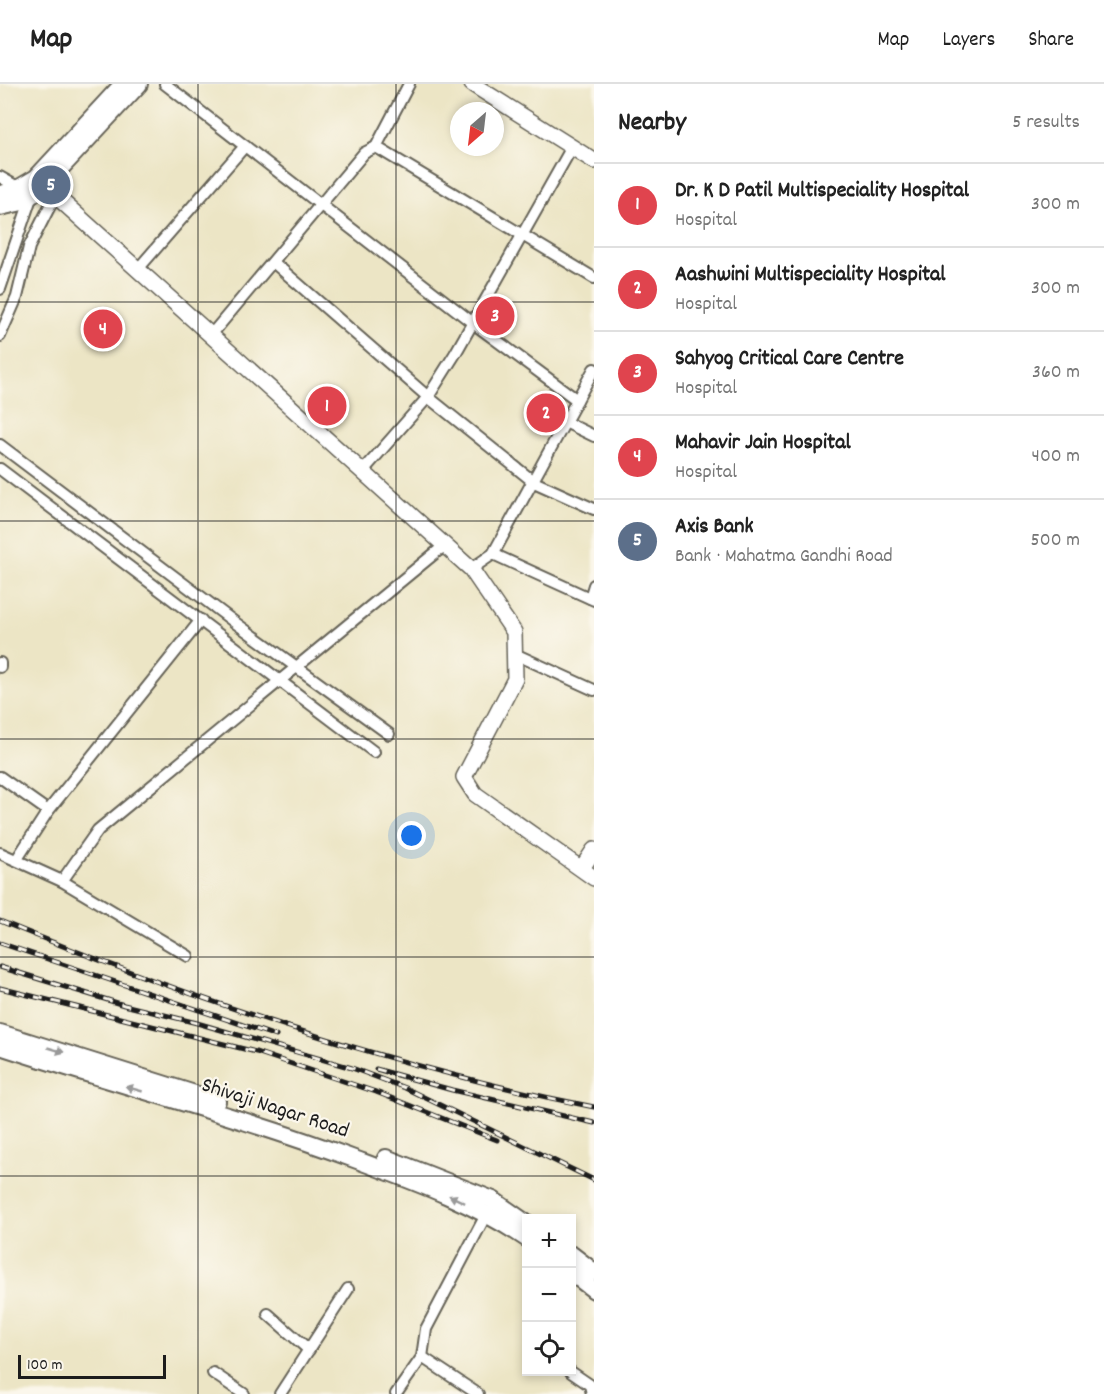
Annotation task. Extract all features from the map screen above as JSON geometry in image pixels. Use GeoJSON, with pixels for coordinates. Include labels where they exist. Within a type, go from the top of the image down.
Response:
{"type":"FeatureCollection","features":[{"type":"Feature","properties":{"kind":"main road"},"geometry":{"type":"LineString","coordinates":[[0,194],[37,188],[123,84]]}},
{"type":"Feature","properties":{"kind":"main road"},"geometry":{"type":"LineString","coordinates":[[0,207],[22,202],[139,84]]}},
{"type":"Feature","properties":{"kind":"main road"},"geometry":{"type":"LineString","coordinates":[[472,84],[594,161]]}},
{"type":"Feature","properties":{"kind":"main road"},"geometry":{"type":"LineString","coordinates":[[37,188],[138,270],[471,568],[514,632],[515,679],[464,777],[475,794],[588,873],[594,850]]}},
{"type":"Feature","properties":{"kind":"main road","name":"Shivaji Nagar Road"},"geometry":{"type":"LineString","coordinates":[[0,1033],[292,1125],[461,1185],[522,1235]]}},
{"type":"Feature","properties":{"kind":"main road","name":"Shivaji Nagar Road"},"geometry":{"type":"LineString","coordinates":[[0,1046],[264,1127],[490,1207],[522,1221]]}},
{"type":"Feature","properties":{"kind":"main road"},"geometry":{"type":"LineString","coordinates":[[576,1258],[594,1272]]}},
{"type":"Feature","properties":{"kind":"main road"},"geometry":{"type":"LineString","coordinates":[[576,1276],[594,1290]]}},
{"type":"Feature","properties":{"kind":"street"},"geometry":{"type":"LineString","coordinates":[[165,84],[473,323],[577,400]]}},
{"type":"Feature","properties":{"kind":"street"},"geometry":{"type":"LineString","coordinates":[[211,335],[364,153],[376,147],[409,84]]}},
{"type":"Feature","properties":{"kind":"street"},"geometry":{"type":"LineString","coordinates":[[138,270],[245,146]]}},
{"type":"Feature","properties":{"kind":"street"},"geometry":{"type":"LineString","coordinates":[[376,147],[594,278]]}},
{"type":"Feature","properties":{"kind":"street"},"geometry":{"type":"LineString","coordinates":[[363,471],[428,397],[473,323],[572,147]]}},
{"type":"Feature","properties":{"kind":"street"},"geometry":{"type":"LineString","coordinates":[[0,177],[37,188]]}},
{"type":"Feature","properties":{"kind":"street"},"geometry":{"type":"LineString","coordinates":[[0,289],[37,188]]}},
{"type":"Feature","properties":{"kind":"street"},"geometry":{"type":"LineString","coordinates":[[0,336],[17,297],[29,247],[37,188]]}},
{"type":"Feature","properties":{"kind":"street"},"geometry":{"type":"LineString","coordinates":[[273,262],[428,397],[534,482],[594,509]]}},
{"type":"Feature","properties":{"kind":"street"},"geometry":{"type":"LineString","coordinates":[[471,568],[493,554],[594,369]]}},
{"type":"Feature","properties":{"kind":"street"},"geometry":{"type":"LineString","coordinates":[[565,422],[593,433]]}},
{"type":"Feature","properties":{"kind":"street"},"geometry":{"type":"LineString","coordinates":[[0,445],[295,667],[389,734]]}},
{"type":"Feature","properties":{"kind":"street"},"geometry":{"type":"LineString","coordinates":[[0,469],[281,678],[374,752]]}},
{"type":"Feature","properties":{"kind":"street"},"geometry":{"type":"LineString","coordinates":[[62,881],[98,830],[445,545]]}},
{"type":"Feature","properties":{"kind":"street"},"geometry":{"type":"LineString","coordinates":[[493,554],[592,599],[594,585]]}},
{"type":"Feature","properties":{"kind":"street"},"geometry":{"type":"LineString","coordinates":[[17,859],[48,810],[201,620]]}},
{"type":"Feature","properties":{"kind":"street"},"geometry":{"type":"LineString","coordinates":[[515,654],[594,690]]}},
{"type":"Feature","properties":{"kind":"street"},"geometry":{"type":"LineString","coordinates":[[0,777],[48,810]]}},
{"type":"Feature","properties":{"kind":"street"},"geometry":{"type":"LineString","coordinates":[[0,853],[62,881],[188,956]]}},
{"type":"Feature","properties":{"kind":"street"},"geometry":{"type":"LineString","coordinates":[[396,1394],[422,1358],[426,1329],[490,1207]]}},
{"type":"Feature","properties":{"kind":"street"},"geometry":{"type":"LineString","coordinates":[[280,1394],[348,1289]]}},
{"type":"Feature","properties":{"kind":"street"},"geometry":{"type":"LineString","coordinates":[[268,1314],[309,1350]]}},
{"type":"Feature","properties":{"kind":"street"},"geometry":{"type":"LineString","coordinates":[[422,1358],[478,1394]]}},
{"type":"Feature","properties":{"kind":"street"},"geometry":{"type":"LineString","coordinates":[[213,1373],[244,1394]]}},
{"type":"Feature","properties":{"kind":"street"},"geometry":{"type":"LineString","coordinates":[[576,1375],[590,1385],[592,1394]]}},
{"type":"Feature","properties":{"kind":"railway"},"geometry":{"type":"LineString","coordinates":[[0,921],[144,977],[293,1028],[443,1072],[594,1107]]}},
{"type":"Feature","properties":{"kind":"railway"},"geometry":{"type":"LineString","coordinates":[[0,943],[276,1036]]}},
{"type":"Feature","properties":{"kind":"railway"},"geometry":{"type":"LineString","coordinates":[[0,967],[124,1005],[197,1023],[352,1068],[405,1088],[594,1180]]}},
{"type":"Feature","properties":{"kind":"railway"},"geometry":{"type":"LineString","coordinates":[[0,988],[256,1052],[376,1092],[497,1140]]}},
{"type":"Feature","properties":{"kind":"railway"},"geometry":{"type":"LineString","coordinates":[[376,1069],[452,1090],[594,1123]]}},
{"type":"Feature","properties":{"kind":"place","name":"Axis Bank"},"geometry":{"type":"Point","coordinates":[51,185]}},
{"type":"Feature","properties":{"kind":"place","name":"Sahyog Critical Care Centre"},"geometry":{"type":"Point","coordinates":[495,316]}},
{"type":"Feature","properties":{"kind":"place","name":"Mahavir Jain Hospital"},"geometry":{"type":"Point","coordinates":[103,329]}},
{"type":"Feature","properties":{"kind":"place","name":"Dr. K D Patil Multispeciality Hospital"},"geometry":{"type":"Point","coordinates":[327,406]}},
{"type":"Feature","properties":{"kind":"place","name":"Aashwini Multispeciality Hospital"},"geometry":{"type":"Point","coordinates":[546,413]}}]}
